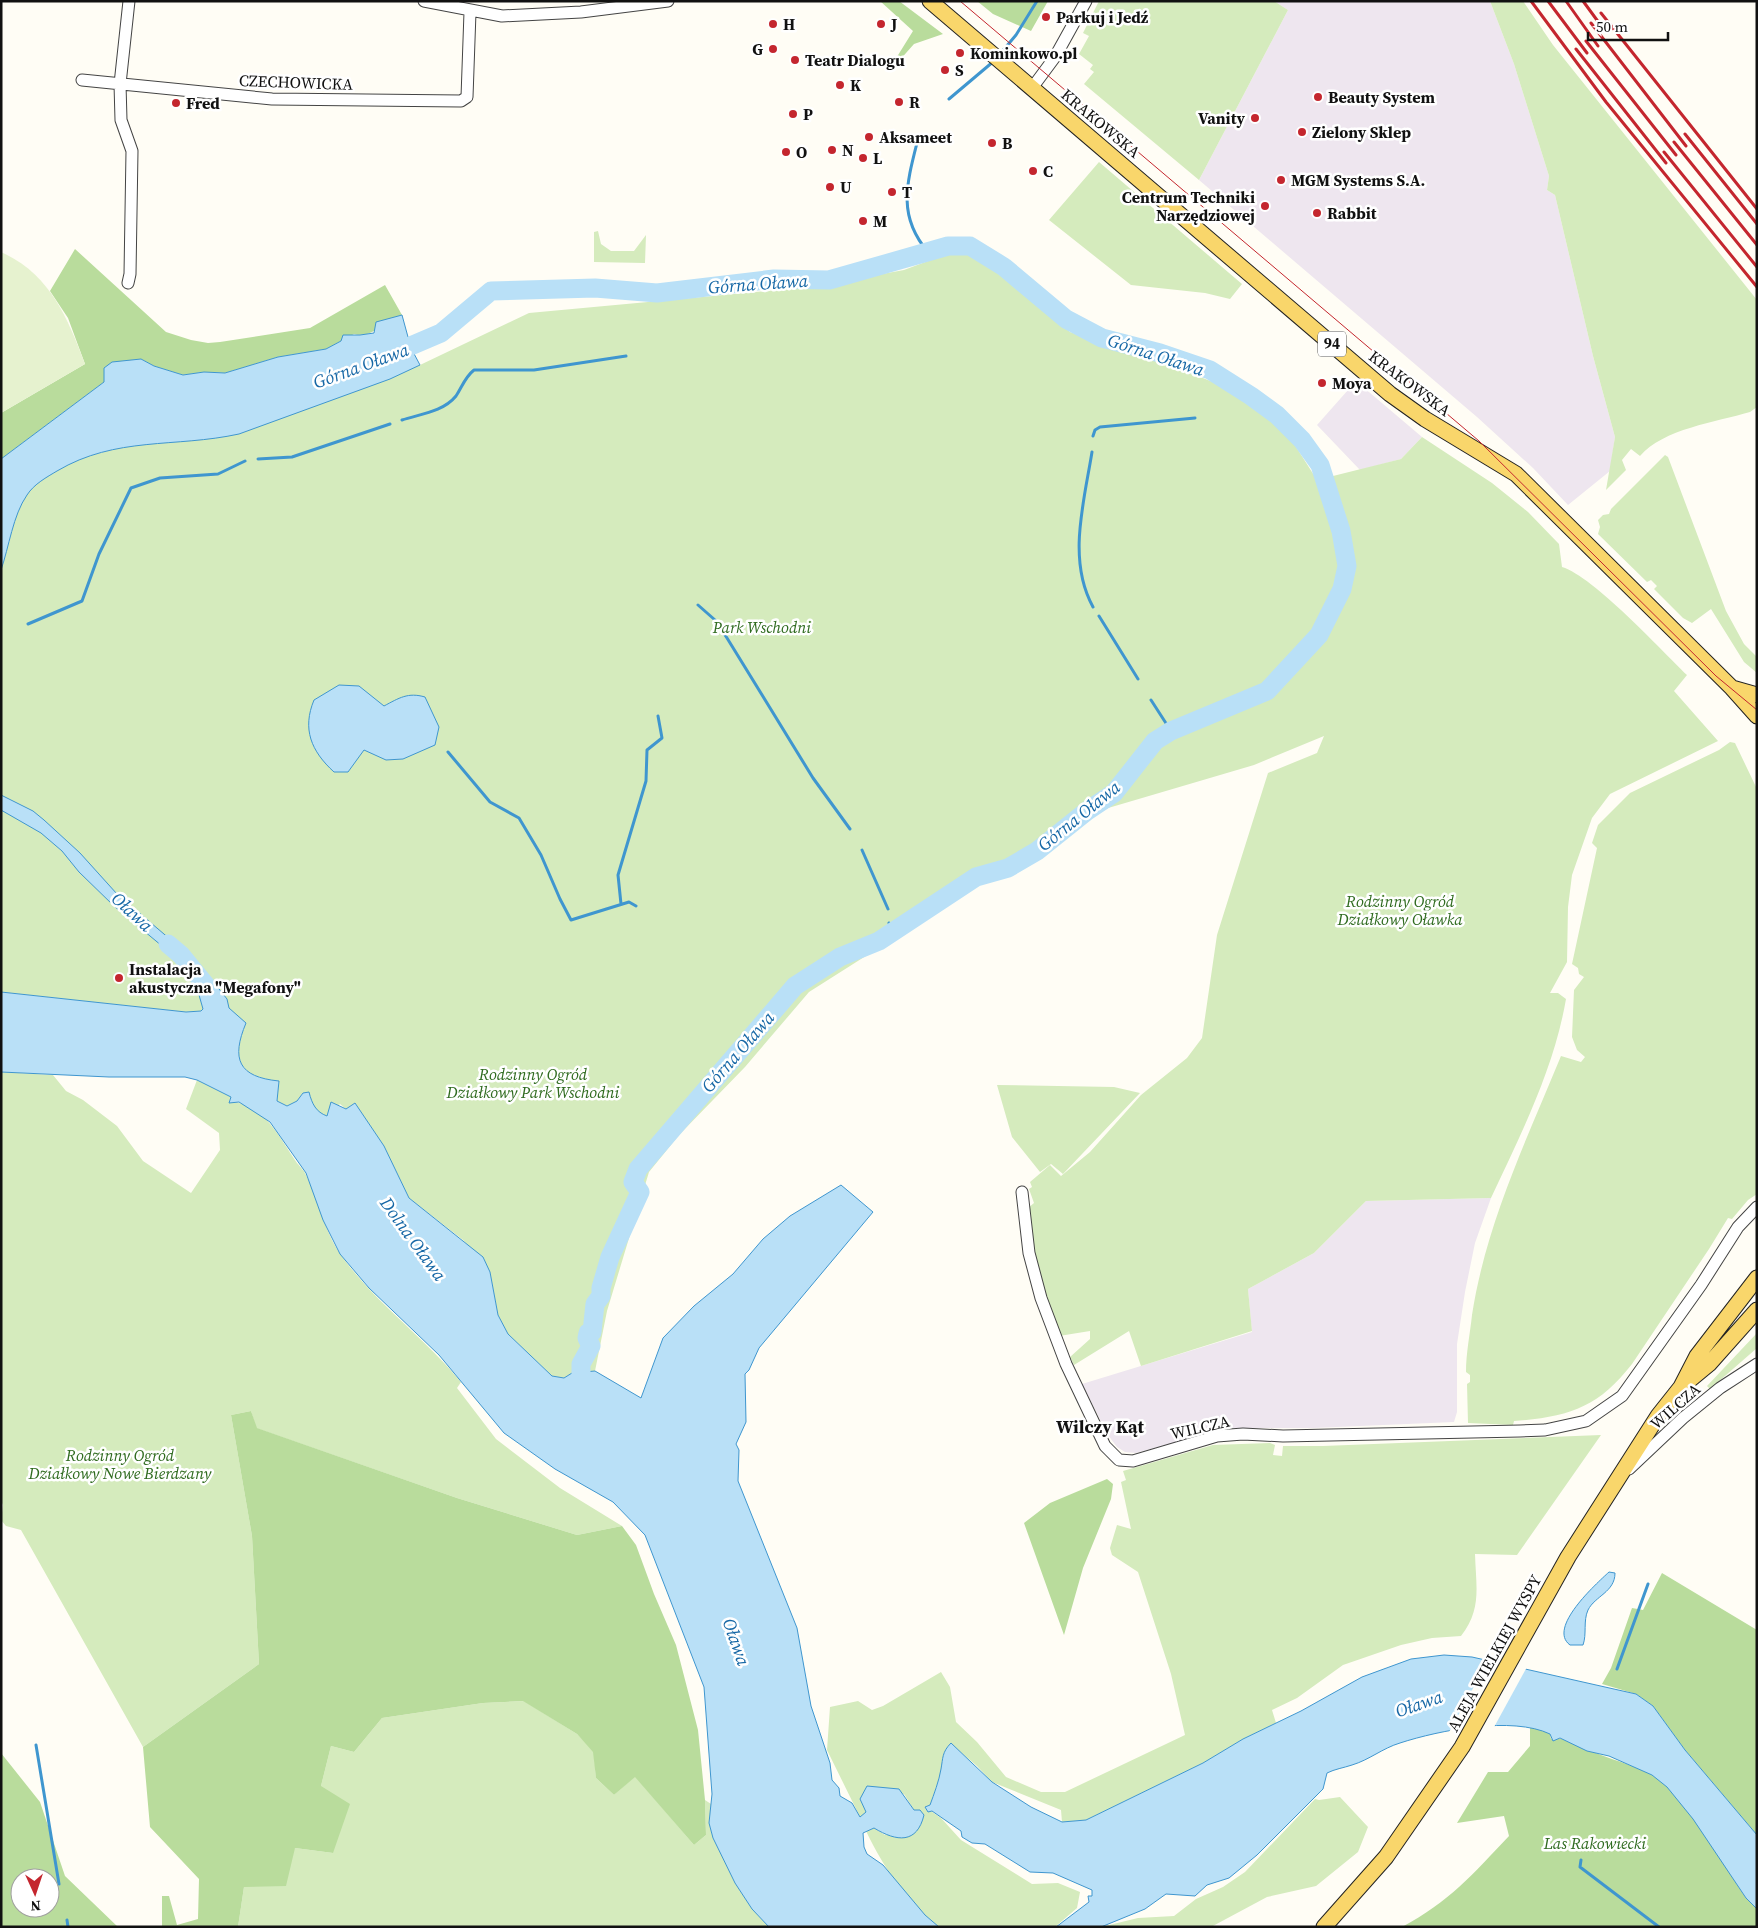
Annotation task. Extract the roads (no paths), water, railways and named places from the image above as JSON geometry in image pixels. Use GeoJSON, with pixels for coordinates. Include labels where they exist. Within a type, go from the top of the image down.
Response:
{"type":"FeatureCollection","features":[{"type":"Feature","properties":{"kind":"main road","name":"94"},"geometry":{"type":"LineString","coordinates":[[930,1],[1032,88]]}},
{"type":"Feature","properties":{"kind":"main road","name":"KRAKOWSKA"},"geometry":{"type":"LineString","coordinates":[[1032,88],[1390,394],[1424,419],[1516,474],[1732,688],[1757,716]]}},
{"type":"Feature","properties":{"kind":"main road","name":"94"},"geometry":{"type":"LineString","coordinates":[[1732,688],[1757,695]]}},
{"type":"Feature","properties":{"kind":"main road","name":"ALEJA WIELKIEJ WYSPY"},"geometry":{"type":"LineString","coordinates":[[1324,1927],[1386,1857],[1462,1747],[1568,1557],[1658,1416],[1681,1387],[1697,1356],[1757,1278]]}},
{"type":"Feature","properties":{"kind":"main road","name":"ALEJA WIELKIEJ WYSPY"},"geometry":{"type":"LineString","coordinates":[[1681,1387],[1709,1364],[1757,1310]]}},
{"type":"Feature","properties":{"kind":"street"},"geometry":{"type":"LineString","coordinates":[[128,283],[130,274],[132,151],[120,120],[120,84],[129,1]]}},
{"type":"Feature","properties":{"kind":"street"},"geometry":{"type":"LineString","coordinates":[[424,1],[470,12],[502,16],[631,7],[668,1]]}},
{"type":"Feature","properties":{"kind":"street"},"geometry":{"type":"LineString","coordinates":[[1032,88],[1055,57],[1086,1]]}},
{"type":"Feature","properties":{"kind":"street","name":"CZECHOWICKA"},"geometry":{"type":"LineString","coordinates":[[120,84],[272,99],[461,101],[467,97],[470,12]]}},
{"type":"Feature","properties":{"kind":"street"},"geometry":{"type":"LineString","coordinates":[[82,80],[120,84]]}},
{"type":"Feature","properties":{"kind":"street","name":"WILCZA"},"geometry":{"type":"LineString","coordinates":[[1022,1192],[1032,1268],[1054,1335],[1105,1446],[1119,1460],[1133,1461],[1217,1436],[1243,1434],[1283,1436],[1520,1431],[1544,1430],[1586,1421],[1622,1396],[1701,1285],[1738,1228],[1757,1207]]}},
{"type":"Feature","properties":{"kind":"street","name":"WILCZA"},"geometry":{"type":"LineString","coordinates":[[1618,1478],[1683,1418],[1720,1388],[1757,1364]]}},
{"type":"Feature","properties":{"kind":"water"},"geometry":{"type":"Polygon","coordinates":[[[402,315],[411,348],[420,365],[390,379],[239,434],[101,452],[79,460],[45,478],[30,491],[22,503],[1,570],[1,459],[104,382],[104,368],[112,362],[141,359],[154,366],[183,375],[204,372],[225,373],[278,357],[326,349],[341,341],[343,335],[374,333],[376,322],[402,315]]]}},
{"type":"Feature","properties":{"kind":"water"},"geometry":{"type":"Polygon","coordinates":[[[339,685],[359,686],[384,706],[399,698],[414,695],[425,697],[439,727],[435,745],[403,759],[386,760],[364,750],[348,772],[334,772],[314,748],[309,730],[309,721],[314,700],[339,685]]]}},
{"type":"Feature","properties":{"kind":"water"},"geometry":{"type":"Polygon","coordinates":[[[1,795],[33,811],[44,820],[80,853],[117,894],[198,963],[180,961],[114,906],[79,872],[62,851],[41,833],[1,810],[1,795]]]}},
{"type":"Feature","properties":{"kind":"water","name":"Dolna Oława"},"geometry":{"type":"Polygon","coordinates":[[[184,968],[204,970],[227,999],[229,1008],[246,1023],[239,1047],[239,1056],[242,1064],[254,1075],[279,1081],[277,1101],[287,1106],[297,1101],[303,1093],[309,1092],[315,1107],[327,1116],[331,1102],[346,1109],[355,1103],[384,1146],[409,1198],[483,1257],[490,1272],[498,1315],[508,1334],[552,1376],[564,1378],[572,1373],[595,1371],[641,1398],[663,1338],[694,1306],[733,1274],[763,1239],[790,1216],[841,1185],[873,1212],[759,1348],[749,1370],[745,1374],[746,1422],[736,1444],[739,1450],[738,1481],[797,1628],[811,1706],[830,1763],[832,1780],[839,1788],[840,1796],[852,1803],[860,1817],[866,1812],[860,1799],[867,1786],[899,1789],[914,1810],[920,1810],[924,1815],[916,1831],[911,1836],[905,1838],[891,1836],[874,1828],[863,1833],[864,1847],[867,1854],[883,1865],[925,1915],[939,1927],[769,1927],[752,1909],[735,1883],[713,1838],[709,1823],[712,1794],[704,1687],[645,1535],[613,1502],[555,1469],[504,1433],[439,1355],[369,1288],[340,1254],[323,1220],[306,1173],[270,1122],[239,1102],[229,1103],[231,1097],[197,1080],[185,1077],[109,1077],[1,1072],[1,992],[186,1012],[201,1011],[203,1009],[199,995],[184,968]]]}},
{"type":"Feature","properties":{"kind":"water"},"geometry":{"type":"Polygon","coordinates":[[[1609,1572],[1615,1573],[1612,1585],[1588,1610],[1583,1645],[1570,1645],[1565,1637],[1565,1628],[1569,1618],[1585,1596],[1609,1572]]]}},
{"type":"Feature","properties":{"kind":"water"},"geometry":{"type":"Polygon","coordinates":[[[1444,1655],[1472,1657],[1636,1694],[1653,1706],[1685,1750],[1757,1835],[1757,1909],[1746,1898],[1693,1819],[1667,1787],[1652,1775],[1609,1756],[1587,1751],[1560,1738],[1553,1741],[1550,1734],[1516,1726],[1476,1727],[1416,1738],[1394,1745],[1358,1763],[1333,1770],[1327,1773],[1323,1789],[1257,1855],[1229,1878],[1207,1885],[1195,1896],[1166,1894],[1145,1909],[1101,1927],[1056,1927],[1089,1902],[1088,1896],[1092,1896],[1092,1890],[1053,1873],[1030,1872],[985,1844],[972,1843],[962,1837],[961,1831],[932,1811],[928,1812],[925,1807],[930,1805],[939,1778],[943,1755],[951,1743],[992,1782],[1031,1807],[1062,1822],[1086,1820],[1203,1763],[1243,1739],[1301,1711],[1362,1677],[1411,1659],[1444,1655]]]}},
{"type":"Feature","properties":{"kind":"waterway"},"geometry":{"type":"LineString","coordinates":[[1000,54],[1016,35],[1037,1]]}},
{"type":"Feature","properties":{"kind":"waterway"},"geometry":{"type":"LineString","coordinates":[[949,99],[994,61]]}},
{"type":"Feature","properties":{"kind":"waterway"},"geometry":{"type":"LineString","coordinates":[[917,143],[908,187],[908,213],[918,239],[928,252]]}},
{"type":"Feature","properties":{"kind":"waterway","name":"Górna Oława"},"geometry":{"type":"LineString","coordinates":[[387,356],[441,333],[491,291],[595,288],[657,293],[774,279],[829,280],[948,246],[970,246],[1004,267],[1066,319],[1102,338],[1160,353],[1210,370],[1277,415],[1302,440],[1320,465],[1341,531],[1347,566],[1342,589],[1319,635],[1267,691],[1171,731],[1155,741],[1114,793],[1087,811],[1037,851],[1008,868],[976,877],[879,941],[840,957],[795,986],[638,1169],[633,1182],[640,1192],[610,1257],[601,1288],[601,1296],[595,1304],[592,1332],[588,1333],[587,1338],[591,1346],[581,1364],[581,1396]]}},
{"type":"Feature","properties":{"kind":"waterway"},"geometry":{"type":"LineString","coordinates":[[402,420],[445,406],[456,396],[474,370],[534,370],[626,356]]}},
{"type":"Feature","properties":{"kind":"waterway"},"geometry":{"type":"LineString","coordinates":[[1093,436],[1095,430],[1100,427],[1195,418]]}},
{"type":"Feature","properties":{"kind":"waterway"},"geometry":{"type":"LineString","coordinates":[[258,459],[292,457],[390,424]]}},
{"type":"Feature","properties":{"kind":"waterway"},"geometry":{"type":"LineString","coordinates":[[1092,452],[1082,511],[1079,550],[1085,589],[1093,607]]}},
{"type":"Feature","properties":{"kind":"waterway"},"geometry":{"type":"LineString","coordinates":[[28,624],[82,601],[99,554],[131,488],[160,478],[218,474],[245,461]]}},
{"type":"Feature","properties":{"kind":"waterway"},"geometry":{"type":"LineString","coordinates":[[698,605],[715,620],[813,778],[850,829]]}},
{"type":"Feature","properties":{"kind":"waterway"},"geometry":{"type":"LineString","coordinates":[[1099,616],[1138,679]]}},
{"type":"Feature","properties":{"kind":"waterway"},"geometry":{"type":"LineString","coordinates":[[1151,700],[1171,731]]}},
{"type":"Feature","properties":{"kind":"waterway"},"geometry":{"type":"LineString","coordinates":[[621,904],[618,875],[646,781],[647,750],[662,738],[658,716]]}},
{"type":"Feature","properties":{"kind":"waterway"},"geometry":{"type":"LineString","coordinates":[[448,752],[490,802],[519,818],[541,855],[571,920],[629,902],[636,906]]}},
{"type":"Feature","properties":{"kind":"waterway"},"geometry":{"type":"LineString","coordinates":[[862,850],[888,909]]}},
{"type":"Feature","properties":{"kind":"waterway"},"geometry":{"type":"LineString","coordinates":[[889,923],[892,932]]}},
{"type":"Feature","properties":{"kind":"waterway","name":"Oława"},"geometry":{"type":"LineString","coordinates":[[168,944],[181,955],[208,988]]}},
{"type":"Feature","properties":{"kind":"waterway"},"geometry":{"type":"LineString","coordinates":[[1617,1669],[1648,1584]]}},
{"type":"Feature","properties":{"kind":"waterway"},"geometry":{"type":"LineString","coordinates":[[36,1745],[56,1868]]}},
{"type":"Feature","properties":{"kind":"waterway"},"geometry":{"type":"LineString","coordinates":[[1581,1860],[1580,1867],[1659,1927]]}},
{"type":"Feature","properties":{"kind":"waterway"},"geometry":{"type":"LineString","coordinates":[[67,1920],[68,1927]]}},
{"type":"Feature","properties":{"kind":"tram line"},"geometry":{"type":"LineString","coordinates":[[960,1],[1479,441],[1716,676],[1757,710]]}},
{"type":"Feature","properties":{"kind":"railway"},"geometry":{"type":"LineString","coordinates":[[1531,1],[1606,102],[1757,287]]}},
{"type":"Feature","properties":{"kind":"railway"},"geometry":{"type":"LineString","coordinates":[[1548,1],[1587,53]]}},
{"type":"Feature","properties":{"kind":"railway"},"geometry":{"type":"LineString","coordinates":[[1566,1],[1598,46]]}},
{"type":"Feature","properties":{"kind":"railway"},"geometry":{"type":"LineString","coordinates":[[1583,1],[1602,27]]}},
{"type":"Feature","properties":{"kind":"railway"},"geometry":{"type":"LineString","coordinates":[[1601,13],[1757,209]]}},
{"type":"Feature","properties":{"kind":"railway"},"geometry":{"type":"LineString","coordinates":[[1591,23],[1686,146]]}},
{"type":"Feature","properties":{"kind":"railway"},"geometry":{"type":"LineString","coordinates":[[1586,41],[1676,155]]}},
{"type":"Feature","properties":{"kind":"railway"},"geometry":{"type":"LineString","coordinates":[[1576,49],[1666,163]]}},
{"type":"Feature","properties":{"kind":"railway"},"geometry":{"type":"LineString","coordinates":[[1685,134],[1757,224]]}},
{"type":"Feature","properties":{"kind":"railway"},"geometry":{"type":"LineString","coordinates":[[1674,142],[1757,245]]}},
{"type":"Feature","properties":{"kind":"railway"},"geometry":{"type":"LineString","coordinates":[[1664,152],[1757,267]]}},
{"type":"Feature","properties":{"kind":"place","name":"Parkuj i Jedź"},"geometry":{"type":"Point","coordinates":[1046,17]}},
{"type":"Feature","properties":{"kind":"place","name":"H"},"geometry":{"type":"Point","coordinates":[773,24]}},
{"type":"Feature","properties":{"kind":"place","name":"J"},"geometry":{"type":"Point","coordinates":[881,24]}},
{"type":"Feature","properties":{"kind":"place","name":"G"},"geometry":{"type":"Point","coordinates":[773,49]}},
{"type":"Feature","properties":{"kind":"place","name":"Kominkowo.pl"},"geometry":{"type":"Point","coordinates":[960,53]}},
{"type":"Feature","properties":{"kind":"place","name":"Teatr Dialogu"},"geometry":{"type":"Point","coordinates":[795,60]}},
{"type":"Feature","properties":{"kind":"place","name":"S"},"geometry":{"type":"Point","coordinates":[945,70]}},
{"type":"Feature","properties":{"kind":"place","name":"K"},"geometry":{"type":"Point","coordinates":[840,85]}},
{"type":"Feature","properties":{"kind":"place","name":"Beauty System"},"geometry":{"type":"Point","coordinates":[1318,97]}},
{"type":"Feature","properties":{"kind":"place","name":"R"},"geometry":{"type":"Point","coordinates":[899,102]}},
{"type":"Feature","properties":{"kind":"place","name":"Fred"},"geometry":{"type":"Point","coordinates":[176,103]}},
{"type":"Feature","properties":{"kind":"place","name":"P"},"geometry":{"type":"Point","coordinates":[793,114]}},
{"type":"Feature","properties":{"kind":"place","name":"Vanity"},"geometry":{"type":"Point","coordinates":[1255,118]}},
{"type":"Feature","properties":{"kind":"place","name":"Zielony Sklep"},"geometry":{"type":"Point","coordinates":[1302,132]}},
{"type":"Feature","properties":{"kind":"place","name":"Aksameet"},"geometry":{"type":"Point","coordinates":[869,137]}},
{"type":"Feature","properties":{"kind":"place","name":"B"},"geometry":{"type":"Point","coordinates":[992,143]}},
{"type":"Feature","properties":{"kind":"place","name":"N"},"geometry":{"type":"Point","coordinates":[832,150]}},
{"type":"Feature","properties":{"kind":"place","name":"O"},"geometry":{"type":"Point","coordinates":[786,152]}},
{"type":"Feature","properties":{"kind":"place","name":"L"},"geometry":{"type":"Point","coordinates":[863,158]}},
{"type":"Feature","properties":{"kind":"place","name":"C"},"geometry":{"type":"Point","coordinates":[1033,171]}},
{"type":"Feature","properties":{"kind":"place","name":"MGM Systems S.A."},"geometry":{"type":"Point","coordinates":[1281,180]}},
{"type":"Feature","properties":{"kind":"place","name":"U"},"geometry":{"type":"Point","coordinates":[830,187]}},
{"type":"Feature","properties":{"kind":"place","name":"T"},"geometry":{"type":"Point","coordinates":[892,192]}},
{"type":"Feature","properties":{"kind":"place","name":"Centrum Techniki Narzędziowej"},"geometry":{"type":"Point","coordinates":[1265,206]}},
{"type":"Feature","properties":{"kind":"place","name":"Rabbit"},"geometry":{"type":"Point","coordinates":[1317,213]}},
{"type":"Feature","properties":{"kind":"place","name":"M"},"geometry":{"type":"Point","coordinates":[863,221]}},
{"type":"Feature","properties":{"kind":"place","name":"Moya"},"geometry":{"type":"Point","coordinates":[1322,383]}},
{"type":"Feature","properties":{"kind":"place","name":"Instalacja akustyczna \"Megafony\""},"geometry":{"type":"Point","coordinates":[119,978]}},
{"type":"Feature","properties":{"kind":"district","name":"Wilczy Kąt"},"geometry":{"type":"Point","coordinates":[1100,1427]}},
{"type":"Feature","properties":{"kind":"park label","name":"Park Wschodni"},"geometry":{"type":"Point","coordinates":[762,627]}},
{"type":"Feature","properties":{"kind":"park label","name":"Rodzinny Ogród Działkowy Oławka"},"geometry":{"type":"Point","coordinates":[1400,910]}},
{"type":"Feature","properties":{"kind":"park label","name":"Rodzinny Ogród Działkowy Park Wschodni"},"geometry":{"type":"Point","coordinates":[533,1083]}},
{"type":"Feature","properties":{"kind":"park label","name":"Rodzinny Ogród Działkowy Nowe Bierdzany"},"geometry":{"type":"Point","coordinates":[120,1464]}},
{"type":"Feature","properties":{"kind":"park label","name":"Las Rakowiecki"},"geometry":{"type":"Point","coordinates":[1595,1843]}}]}
